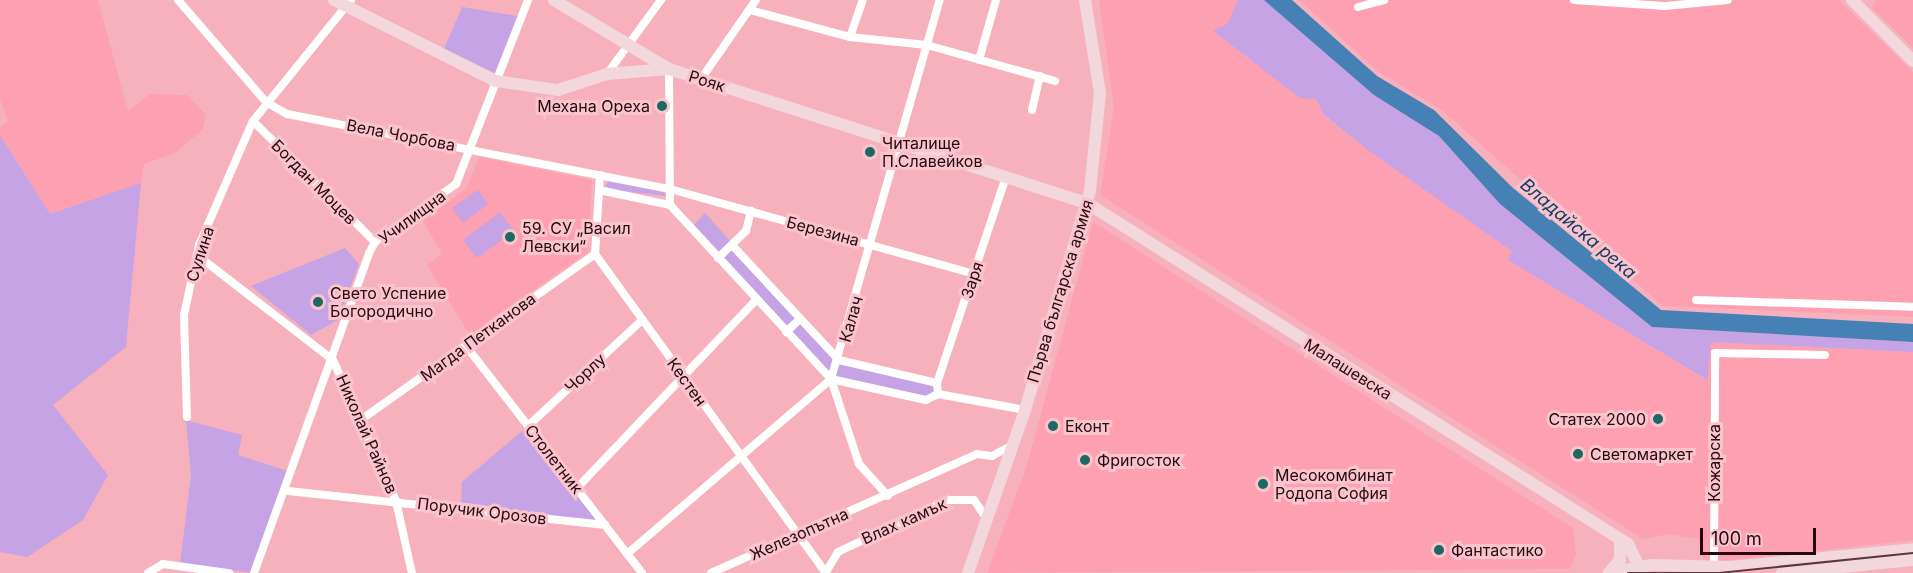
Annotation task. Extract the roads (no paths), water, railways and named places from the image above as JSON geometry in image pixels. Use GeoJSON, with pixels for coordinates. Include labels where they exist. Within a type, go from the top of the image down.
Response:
{"type":"FeatureCollection","features":[{"type":"Feature","properties":{"kind":"street","name":"Вела Чорбова"},"geometry":{"type":"LineString","coordinates":[[178,0],[266,102],[287,114],[670,189]]}},
{"type":"Feature","properties":{"kind":"street","name":"Рояк"},"geometry":{"type":"LineString","coordinates":[[334,0],[349,4],[496,81],[542,91],[607,74],[669,69],[1087,203]]}},
{"type":"Feature","properties":{"kind":"street","name":"Училищна"},"geometry":{"type":"LineString","coordinates":[[254,573],[288,490],[375,242],[456,184],[528,0]]}},
{"type":"Feature","properties":{"kind":"street"},"geometry":{"type":"LineString","coordinates":[[554,0],[630,43],[669,69],[670,205]]}},
{"type":"Feature","properties":{"kind":"street"},"geometry":{"type":"LineString","coordinates":[[607,74],[661,0]]}},
{"type":"Feature","properties":{"kind":"street"},"geometry":{"type":"LineString","coordinates":[[701,79],[756,0]]}},
{"type":"Feature","properties":{"kind":"street"},"geometry":{"type":"LineString","coordinates":[[850,37],[863,0]]}},
{"type":"Feature","properties":{"kind":"street","name":"Калач"},"geometry":{"type":"LineString","coordinates":[[627,554],[831,379],[839,360],[940,0]]}},
{"type":"Feature","properties":{"kind":"street"},"geometry":{"type":"LineString","coordinates":[[979,60],[996,0]]}},
{"type":"Feature","properties":{"kind":"street","name":"Първа българска армия"},"geometry":{"type":"LineString","coordinates":[[968,573],[1014,445],[1087,203],[1100,93],[1085,0]]}},
{"type":"Feature","properties":{"kind":"street"},"geometry":{"type":"LineString","coordinates":[[1359,8],[1384,0]]}},
{"type":"Feature","properties":{"kind":"street"},"geometry":{"type":"LineString","coordinates":[[1574,0],[1665,6],[1728,0]]}},
{"type":"Feature","properties":{"kind":"street"},"geometry":{"type":"LineString","coordinates":[[1852,0],[1913,61]]}},
{"type":"Feature","properties":{"kind":"street","name":"Сулина"},"geometry":{"type":"LineString","coordinates":[[187,417],[184,315],[197,255],[253,121],[266,102],[349,4]]}},
{"type":"Feature","properties":{"kind":"street"},"geometry":{"type":"LineString","coordinates":[[750,10],[850,37],[927,45],[1055,81]]}},
{"type":"Feature","properties":{"kind":"street"},"geometry":{"type":"LineString","coordinates":[[1032,110],[1040,76]]}},
{"type":"Feature","properties":{"kind":"street","name":"Богдан Моцев"},"geometry":{"type":"LineString","coordinates":[[253,121],[375,242]]}},
{"type":"Feature","properties":{"kind":"street"},"geometry":{"type":"LineString","coordinates":[[595,254],[600,175]]}},
{"type":"Feature","properties":{"kind":"street","name":"Заря"},"geometry":{"type":"LineString","coordinates":[[937,383],[1006,177]]}},
{"type":"Feature","properties":{"kind":"street","name":"Березина"},"geometry":{"type":"LineString","coordinates":[[670,189],[975,274]]}},
{"type":"Feature","properties":{"kind":"street"},"geometry":{"type":"LineString","coordinates":[[599,190],[670,205],[831,379],[859,464],[888,496]]}},
{"type":"Feature","properties":{"kind":"street","name":"Малашевска"},"geometry":{"type":"LineString","coordinates":[[1087,203],[1633,549],[1669,566]]}},
{"type":"Feature","properties":{"kind":"street"},"geometry":{"type":"LineString","coordinates":[[718,258],[746,231],[751,211]]}},
{"type":"Feature","properties":{"kind":"street"},"geometry":{"type":"LineString","coordinates":[[732,245],[839,360],[937,383],[938,394]]}},
{"type":"Feature","properties":{"kind":"street","name":"Кестен"},"geometry":{"type":"LineString","coordinates":[[595,254],[826,573]]}},
{"type":"Feature","properties":{"kind":"street","name":"Магда Петканова"},"geometry":{"type":"LineString","coordinates":[[362,419],[595,254]]}},
{"type":"Feature","properties":{"kind":"street","name":"Николай Райнов"},"geometry":{"type":"LineString","coordinates":[[197,255],[333,360],[362,419],[396,501],[412,573]]}},
{"type":"Feature","properties":{"kind":"street"},"geometry":{"type":"LineString","coordinates":[[576,488],[756,300]]}},
{"type":"Feature","properties":{"kind":"street"},"geometry":{"type":"LineString","coordinates":[[1696,300],[1913,307]]}},
{"type":"Feature","properties":{"kind":"street"},"geometry":{"type":"LineString","coordinates":[[786,332],[800,319]]}},
{"type":"Feature","properties":{"kind":"street","name":"Чорлу"},"geometry":{"type":"LineString","coordinates":[[528,426],[642,320]]}},
{"type":"Feature","properties":{"kind":"street","name":"Столетник"},"geometry":{"type":"LineString","coordinates":[[466,345],[642,573]]}},
{"type":"Feature","properties":{"kind":"street","name":"Кожарска"},"geometry":{"type":"LineString","coordinates":[[1714,571],[1715,353],[1825,355]]}},
{"type":"Feature","properties":{"kind":"street"},"geometry":{"type":"LineString","coordinates":[[831,379],[926,400],[938,394],[1025,410]]}},
{"type":"Feature","properties":{"kind":"street","name":"Влах камък"},"geometry":{"type":"LineString","coordinates":[[888,496],[977,454],[992,456],[1014,445]]}},
{"type":"Feature","properties":{"kind":"street"},"geometry":{"type":"LineString","coordinates":[[992,456],[1005,472]]}},
{"type":"Feature","properties":{"kind":"street","name":"Поручик Орозов"},"geometry":{"type":"LineString","coordinates":[[288,490],[605,525]]}},
{"type":"Feature","properties":{"kind":"street","name":"Железопътна"},"geometry":{"type":"LineString","coordinates":[[711,573],[888,496]]}},
{"type":"Feature","properties":{"kind":"street","name":"Влах камък"},"geometry":{"type":"LineString","coordinates":[[826,573],[838,552],[948,500],[974,500],[987,519]]}},
{"type":"Feature","properties":{"kind":"street","name":"Малашевска"},"geometry":{"type":"LineString","coordinates":[[1610,534],[1620,543],[1637,570]]}},
{"type":"Feature","properties":{"kind":"street"},"geometry":{"type":"LineString","coordinates":[[1609,573],[1620,560],[1620,543]]}},
{"type":"Feature","properties":{"kind":"street"},"geometry":{"type":"LineString","coordinates":[[1633,549],[1637,570]]}},
{"type":"Feature","properties":{"kind":"street"},"geometry":{"type":"LineString","coordinates":[[1782,573],[1839,566],[1913,549]]}},
{"type":"Feature","properties":{"kind":"street"},"geometry":{"type":"LineString","coordinates":[[1609,573],[1669,566],[1714,571],[1839,566],[1913,560]]}},
{"type":"Feature","properties":{"kind":"street"},"geometry":{"type":"LineString","coordinates":[[148,573],[163,564],[229,573]]}},
{"type":"Feature","properties":{"kind":"water"},"geometry":{"type":"Polygon","coordinates":[[[1264,0],[1292,0],[1377,76],[1434,110],[1513,188],[1661,310],[1913,324],[1913,342],[1652,327],[1500,204],[1439,136],[1374,95],[1264,0]]]}},
{"type":"Feature","properties":{"kind":"tram line"},"geometry":{"type":"LineString","coordinates":[[1628,573],[1719,573],[1913,553]]}},
{"type":"Feature","properties":{"kind":"place","name":"Механа Ореха"},"geometry":{"type":"Point","coordinates":[662,106]}},
{"type":"Feature","properties":{"kind":"place","name":"Читалище П.Славейков"},"geometry":{"type":"Point","coordinates":[870,152]}},
{"type":"Feature","properties":{"kind":"place","name":"59. СУ „Васил Левски“"},"geometry":{"type":"Point","coordinates":[510,237]}},
{"type":"Feature","properties":{"kind":"place","name":"Свето Успение Богородично"},"geometry":{"type":"Point","coordinates":[318,302]}},
{"type":"Feature","properties":{"kind":"place","name":"Статех 2000"},"geometry":{"type":"Point","coordinates":[1658,419]}},
{"type":"Feature","properties":{"kind":"place","name":"Еконт"},"geometry":{"type":"Point","coordinates":[1053,426]}},
{"type":"Feature","properties":{"kind":"place","name":"Светомаркет"},"geometry":{"type":"Point","coordinates":[1578,454]}},
{"type":"Feature","properties":{"kind":"place","name":"Фригосток"},"geometry":{"type":"Point","coordinates":[1085,460]}},
{"type":"Feature","properties":{"kind":"place","name":"Месокомбинат Родопа София"},"geometry":{"type":"Point","coordinates":[1263,484]}},
{"type":"Feature","properties":{"kind":"place","name":"Фантастико"},"geometry":{"type":"Point","coordinates":[1439,550]}},
{"type":"Feature","properties":{"kind":"water label","name":"Владайска река"},"geometry":{"type":"Point","coordinates":[1578,229]}}]}
